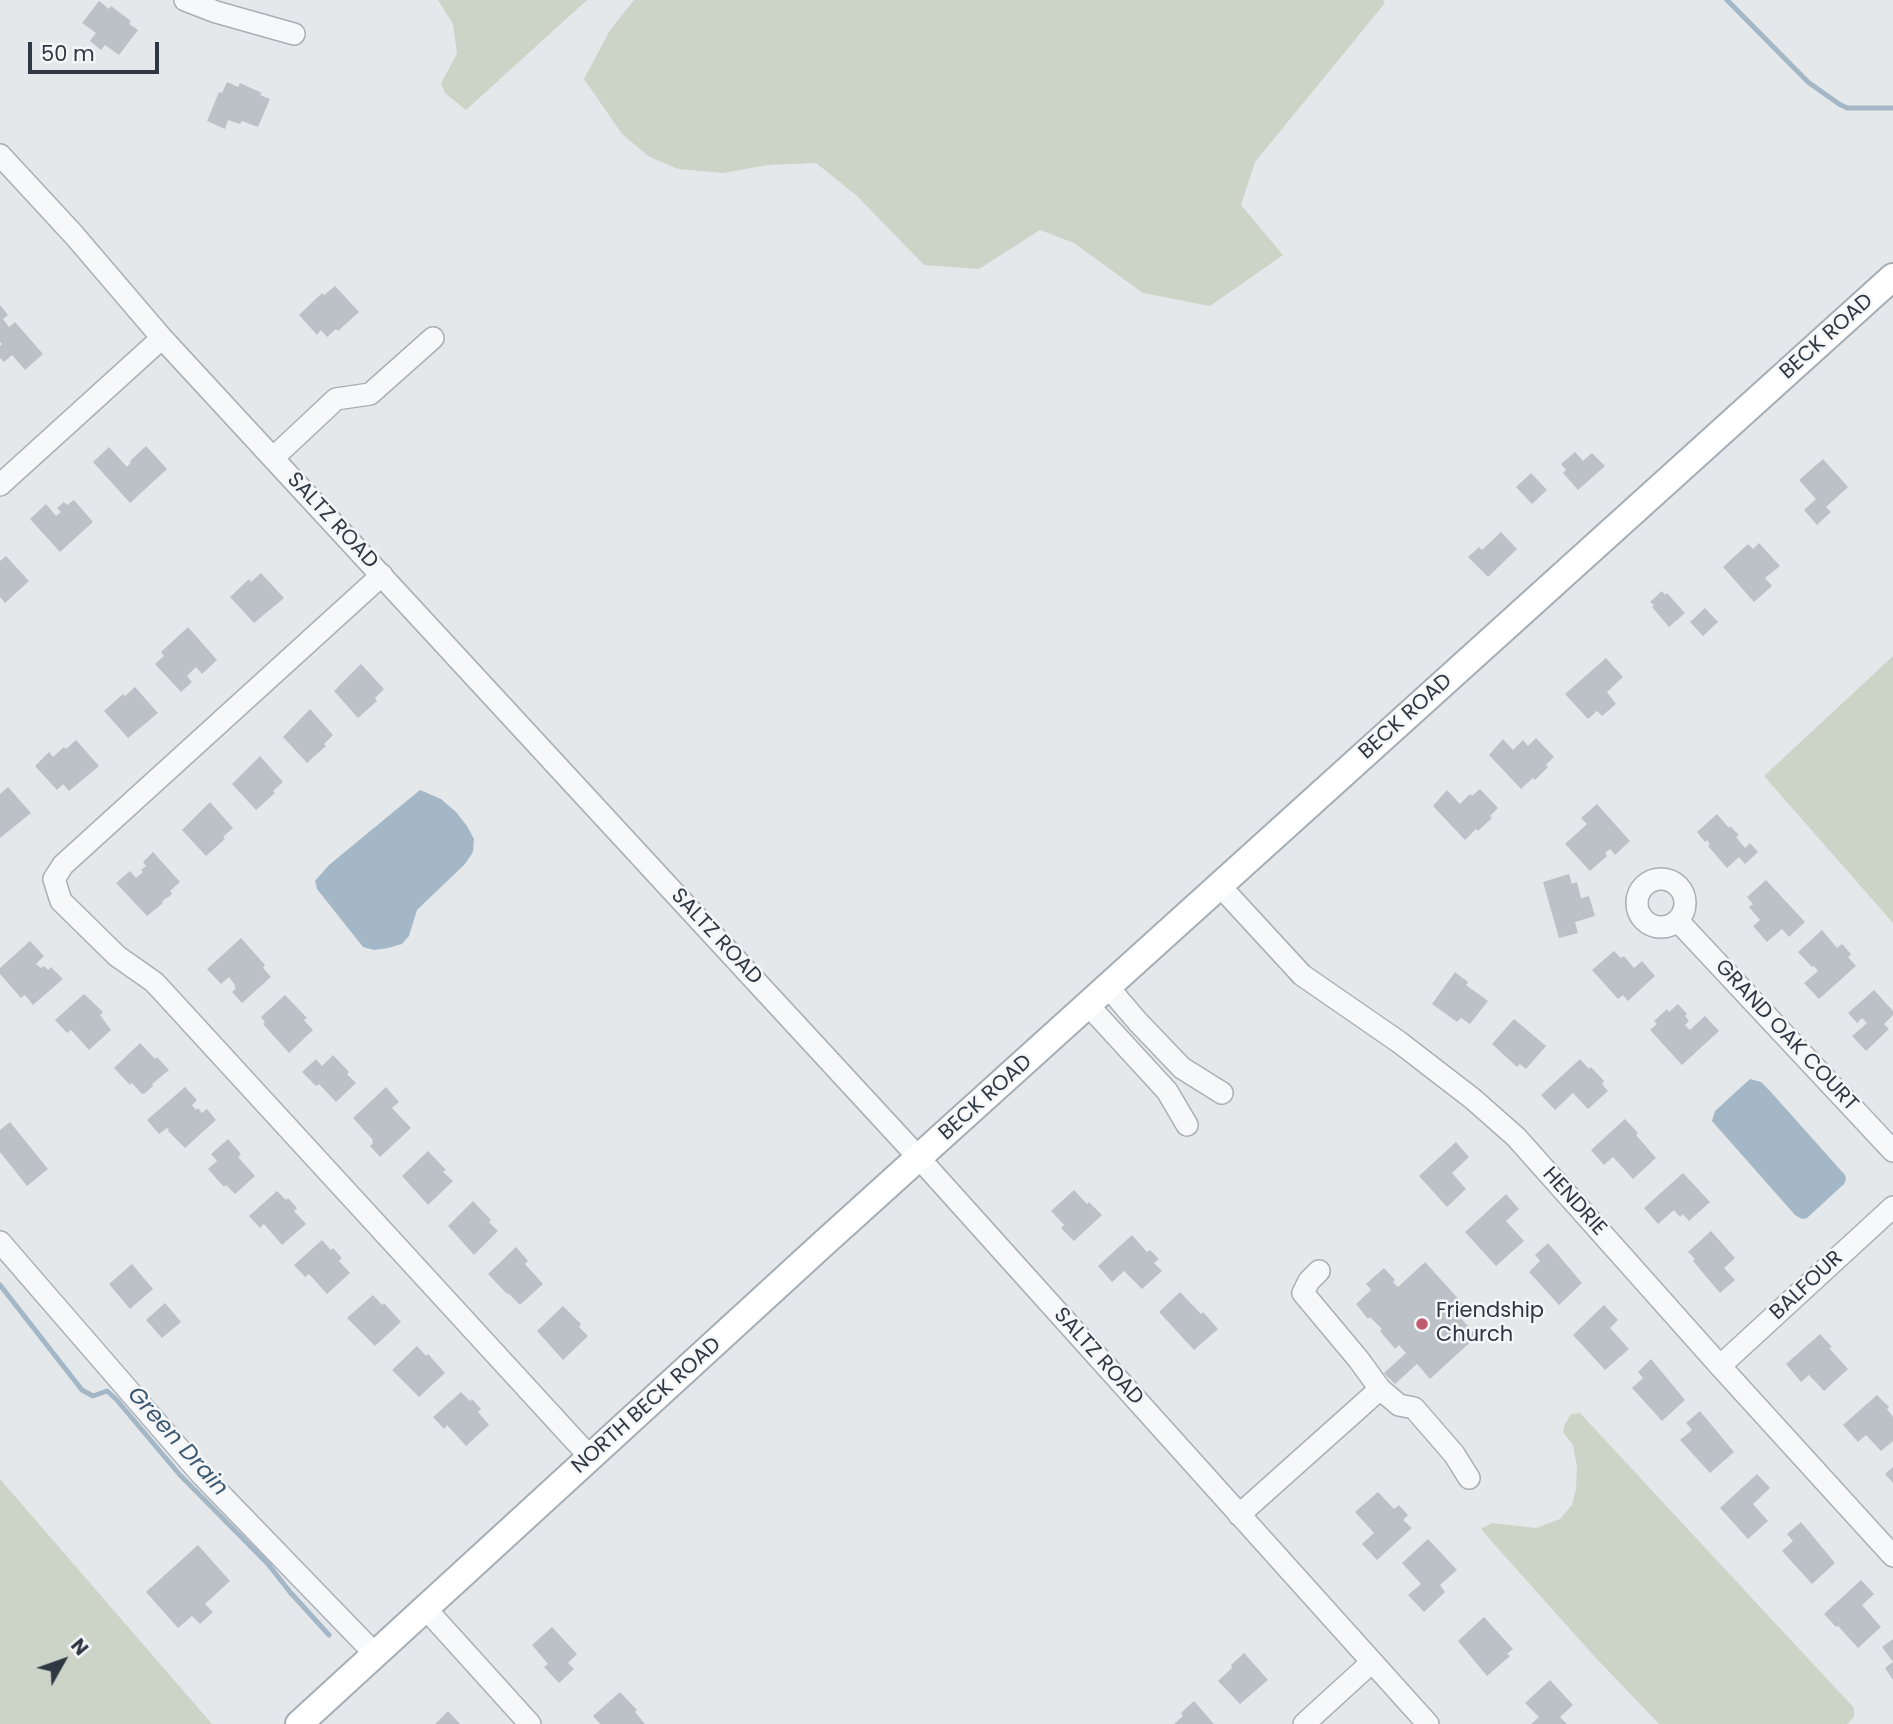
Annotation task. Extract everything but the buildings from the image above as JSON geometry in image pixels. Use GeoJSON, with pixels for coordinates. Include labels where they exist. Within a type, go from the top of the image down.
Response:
{"type":"FeatureCollection","features":[{"type":"Feature","properties":{"kind":"main road","name":"BECK ROAD"},"geometry":{"type":"LineString","coordinates":[[919,1158],[1893,277]]}},
{"type":"Feature","properties":{"kind":"main road","name":"NORTH BECK ROAD"},"geometry":{"type":"LineString","coordinates":[[299,1724],[919,1158]]}},
{"type":"Feature","properties":{"kind":"street"},"geometry":{"type":"LineString","coordinates":[[185,0],[216,12],[294,34]]}},
{"type":"Feature","properties":{"kind":"street","name":"SALTZ ROAD"},"geometry":{"type":"LineString","coordinates":[[0,155],[74,235],[162,338],[919,1158],[1428,1724]]}},
{"type":"Feature","properties":{"kind":"street"},"geometry":{"type":"LineString","coordinates":[[0,485],[162,338]]}},
{"type":"Feature","properties":{"kind":"street"},"geometry":{"type":"LineString","coordinates":[[273,458],[336,399],[370,394],[433,338]]}},
{"type":"Feature","properties":{"kind":"street"},"geometry":{"type":"LineString","coordinates":[[382,575],[63,865],[54,879],[61,901],[117,956],[154,982],[590,1457]]}},
{"type":"Feature","properties":{"kind":"street","name":"HENDRIE"},"geometry":{"type":"LineString","coordinates":[[1220,886],[1301,975],[1399,1042],[1473,1099],[1516,1137],[1893,1556]]}},
{"type":"Feature","properties":{"kind":"street","name":"GRAND OAK COURT"},"geometry":{"type":"LineString","coordinates":[[1678,921],[1893,1151]]}},
{"type":"Feature","properties":{"kind":"street"},"geometry":{"type":"LineString","coordinates":[[1108,987],[1182,1068],[1222,1093]]}},
{"type":"Feature","properties":{"kind":"street"},"geometry":{"type":"LineString","coordinates":[[1088,1005],[1167,1091],[1187,1125]]}},
{"type":"Feature","properties":{"kind":"street","name":"BALFOUR"},"geometry":{"type":"LineString","coordinates":[[1720,1366],[1893,1207]]}},
{"type":"Feature","properties":{"kind":"street"},"geometry":{"type":"LineString","coordinates":[[0,1242],[201,1474],[375,1654]]}},
{"type":"Feature","properties":{"kind":"street"},"geometry":{"type":"LineString","coordinates":[[1319,1271],[1309,1281],[1303,1293],[1380,1389],[1399,1405],[1414,1408],[1454,1454],[1469,1478]]}},
{"type":"Feature","properties":{"kind":"street"},"geometry":{"type":"LineString","coordinates":[[1239,1515],[1380,1389]]}},
{"type":"Feature","properties":{"kind":"street"},"geometry":{"type":"LineString","coordinates":[[426,1609],[530,1724]]}},
{"type":"Feature","properties":{"kind":"street"},"geometry":{"type":"LineString","coordinates":[[1304,1724],[1373,1662]]}},
{"type":"Feature","properties":{"kind":"shaded area"},"geometry":{"type":"Polygon","coordinates":[[[438,0],[587,0],[466,110],[445,93],[441,83],[457,54],[453,24],[438,0]]]}},
{"type":"Feature","properties":{"kind":"shaded area"},"geometry":{"type":"Polygon","coordinates":[[[634,0],[1383,0],[1385,3],[1255,162],[1241,205],[1283,255],[1210,306],[1143,293],[1074,243],[1040,230],[979,269],[924,265],[857,196],[816,163],[768,165],[723,173],[678,169],[648,156],[622,134],[584,79],[610,30],[634,0]]]}},
{"type":"Feature","properties":{"kind":"shaded area"},"geometry":{"type":"Polygon","coordinates":[[[1893,656],[1893,923],[1764,776],[1893,656]]]}},
{"type":"Feature","properties":{"kind":"shaded area"},"geometry":{"type":"Polygon","coordinates":[[[1580,1413],[1854,1708],[1854,1717],[1847,1724],[1659,1724],[1594,1656],[1481,1529],[1492,1523],[1536,1528],[1560,1519],[1572,1505],[1577,1468],[1573,1445],[1563,1432],[1571,1414],[1580,1413]]]}},
{"type":"Feature","properties":{"kind":"shaded area"},"geometry":{"type":"Polygon","coordinates":[[[0,1479],[212,1724],[0,1724],[0,1479]]]}},
{"type":"Feature","properties":{"kind":"water"},"geometry":{"type":"Polygon","coordinates":[[[420,790],[441,799],[456,812],[474,839],[473,852],[465,864],[417,910],[409,936],[402,944],[374,950],[363,947],[317,889],[315,881],[329,865],[420,790]]]}},
{"type":"Feature","properties":{"kind":"water"},"geometry":{"type":"Polygon","coordinates":[[[1750,1079],[1761,1082],[1770,1091],[1845,1175],[1844,1184],[1807,1218],[1802,1219],[1795,1215],[1712,1121],[1715,1111],[1750,1079]]]}},
{"type":"Feature","properties":{"kind":"waterway"},"geometry":{"type":"LineString","coordinates":[[1727,0],[1808,82],[1839,104],[1847,108],[1893,108]]}},
{"type":"Feature","properties":{"kind":"waterway","name":"Green Drain"},"geometry":{"type":"LineString","coordinates":[[0,1285],[82,1390],[93,1396],[107,1391],[116,1399],[180,1475],[268,1564],[329,1635]]}},
{"type":"Feature","properties":{"kind":"place","name":"Friendship Church"},"geometry":{"type":"Point","coordinates":[1422,1324]}}]}
